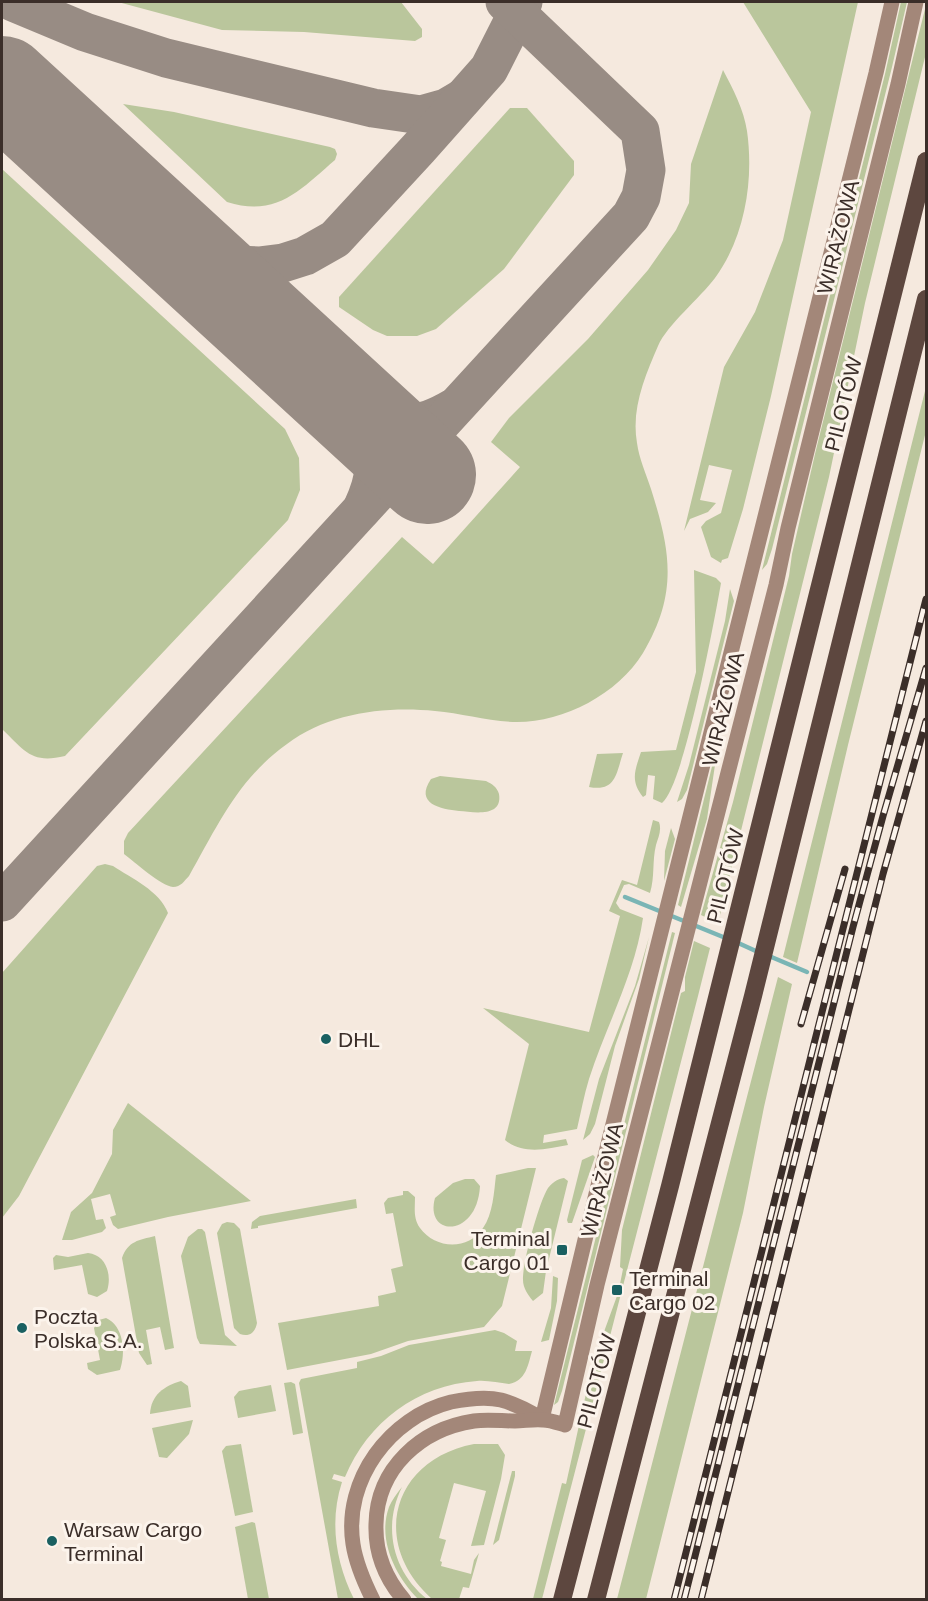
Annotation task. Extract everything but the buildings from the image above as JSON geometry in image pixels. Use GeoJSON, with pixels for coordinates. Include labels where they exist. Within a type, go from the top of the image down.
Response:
{"type":"FeatureCollection","features":[{"type":"Feature","properties":{"kind":"highway","name":"PILOTÓW"},"geometry":{"type":"LineString","coordinates":[[562,1599],[734,931],[927,161]]}},
{"type":"Feature","properties":{"kind":"highway"},"geometry":{"type":"LineString","coordinates":[[596,1599],[765,945],[927,299]]}},
{"type":"Feature","properties":{"kind":"main road","name":"WIRAŻOWA"},"geometry":{"type":"LineString","coordinates":[[892,2],[542,1419],[565,1425],[597,1285],[770,608],[916,2]]}},
{"type":"Feature","properties":{"kind":"main road"},"geometry":{"type":"LineString","coordinates":[[373,1599],[360,1574],[352,1543],[352,1520],[356,1495],[365,1469],[383,1443],[404,1424],[433,1407],[468,1398],[498,1399],[523,1407],[542,1419]]}},
{"type":"Feature","properties":{"kind":"main road"},"geometry":{"type":"LineString","coordinates":[[404,1599],[388,1578],[378,1553],[376,1540],[376,1514],[379,1501],[384,1485],[398,1462],[412,1446],[432,1433],[452,1425],[477,1420],[542,1419]]}},
{"type":"Feature","properties":{"kind":"green space"},"geometry":{"type":"Polygon","coordinates":[[[118,2],[401,2],[422,29],[422,37],[415,41],[304,32],[222,30],[118,2]]]}},
{"type":"Feature","properties":{"kind":"green space"},"geometry":{"type":"Polygon","coordinates":[[[743,2],[858,2],[771,396],[743,509],[728,558],[722,560],[721,563],[711,557],[701,527],[706,521],[721,513],[732,470],[709,465],[700,500],[716,503],[708,512],[690,519],[684,531],[724,367],[755,312],[783,240],[811,112],[743,2]]]}},
{"type":"Feature","properties":{"kind":"green space"},"geometry":{"type":"Polygon","coordinates":[[[901,2],[907,2],[892,67],[772,549],[767,564],[762,570],[885,74],[901,2]]]}},
{"type":"Feature","properties":{"kind":"green space"},"geometry":{"type":"Polygon","coordinates":[[[926,5],[926,53],[865,303],[829,477],[718,923],[701,915],[733,802],[789,576],[815,454],[926,5]]]}},
{"type":"Feature","properties":{"kind":"green space"},"geometry":{"type":"Polygon","coordinates":[[[723,70],[738,100],[746,123],[749,150],[748,188],[734,245],[709,286],[662,338],[640,393],[636,418],[638,449],[658,512],[668,572],[662,611],[643,653],[632,668],[605,693],[571,711],[553,717],[535,721],[507,722],[445,712],[397,710],[358,714],[320,725],[287,744],[255,772],[231,804],[189,876],[182,883],[173,887],[155,878],[124,854],[124,841],[128,833],[402,537],[433,564],[520,467],[491,442],[509,418],[588,339],[648,270],[676,230],[689,203],[691,164],[723,70]]]}},
{"type":"Feature","properties":{"kind":"green space"},"geometry":{"type":"Polygon","coordinates":[[[123,104],[174,112],[330,147],[335,149],[337,154],[335,160],[287,198],[260,206],[245,206],[227,202],[123,104]]]}},
{"type":"Feature","properties":{"kind":"green space"},"geometry":{"type":"Polygon","coordinates":[[[510,108],[527,108],[574,161],[574,175],[504,269],[436,329],[417,336],[387,336],[373,330],[339,307],[339,297],[510,108]]]}},
{"type":"Feature","properties":{"kind":"green space"},"geometry":{"type":"Polygon","coordinates":[[[2,169],[285,429],[299,458],[300,490],[288,520],[65,756],[53,758],[36,757],[29,754],[2,729],[2,169]]]}},
{"type":"Feature","properties":{"kind":"green space"},"geometry":{"type":"Polygon","coordinates":[[[926,387],[926,431],[848,745],[797,963],[783,957],[926,387]]]}},
{"type":"Feature","properties":{"kind":"green space"},"geometry":{"type":"Polygon","coordinates":[[[694,570],[716,578],[721,583],[689,735],[671,790],[662,803],[653,799],[655,776],[648,775],[646,795],[643,797],[636,786],[636,770],[641,752],[676,750],[696,672],[694,570]]]}},
{"type":"Feature","properties":{"kind":"green space"},"geometry":{"type":"Polygon","coordinates":[[[730,589],[734,601],[687,790],[682,799],[677,802],[689,765],[725,621],[730,589]]]}},
{"type":"Feature","properties":{"kind":"green space"},"geometry":{"type":"Polygon","coordinates":[[[719,738],[707,819],[681,907],[678,905],[719,738]]]}},
{"type":"Feature","properties":{"kind":"green space"},"geometry":{"type":"Polygon","coordinates":[[[623,753],[610,784],[598,788],[589,787],[597,754],[623,753]]]}},
{"type":"Feature","properties":{"kind":"green space"},"geometry":{"type":"Polygon","coordinates":[[[440,776],[486,781],[497,789],[499,802],[496,807],[486,812],[459,811],[438,807],[428,800],[426,794],[431,779],[440,776]]]}},
{"type":"Feature","properties":{"kind":"green space"},"geometry":{"type":"Polygon","coordinates":[[[653,820],[659,822],[660,828],[650,893],[629,884],[624,885],[616,903],[620,909],[643,918],[634,959],[589,1079],[577,1129],[544,1135],[543,1143],[566,1139],[568,1145],[535,1150],[519,1148],[505,1140],[529,1044],[483,1008],[589,1032],[620,916],[609,911],[622,880],[637,885],[653,820]]]}},
{"type":"Feature","properties":{"kind":"green space"},"geometry":{"type":"Polygon","coordinates":[[[671,828],[675,839],[664,881],[665,851],[671,828]]]}},
{"type":"Feature","properties":{"kind":"green space"},"geometry":{"type":"Polygon","coordinates":[[[105,864],[113,866],[152,892],[159,898],[168,913],[19,1196],[2,1218],[2,973],[97,866],[105,864]]]}},
{"type":"Feature","properties":{"kind":"green space"},"geometry":{"type":"Polygon","coordinates":[[[672,932],[675,933],[562,1391],[558,1402],[554,1405],[672,932]]]}},
{"type":"Feature","properties":{"kind":"green space"},"geometry":{"type":"Polygon","coordinates":[[[649,937],[639,979],[615,1046],[595,1124],[590,1134],[583,1140],[599,1079],[635,986],[649,937]]]}},
{"type":"Feature","properties":{"kind":"green space"},"geometry":{"type":"Polygon","coordinates":[[[694,941],[710,948],[542,1599],[533,1599],[562,1483],[566,1484],[593,1362],[621,1285],[622,1230],[681,993],[685,991],[685,977],[694,941]]]}},
{"type":"Feature","properties":{"kind":"green space"},"geometry":{"type":"Polygon","coordinates":[[[778,977],[792,984],[743,1213],[646,1599],[617,1599],[778,977]]]}},
{"type":"Feature","properties":{"kind":"green space"},"geometry":{"type":"Polygon","coordinates":[[[128,1103],[251,1201],[118,1229],[113,1225],[110,1217],[116,1215],[110,1194],[91,1199],[96,1220],[103,1219],[106,1228],[102,1232],[72,1240],[62,1240],[71,1212],[92,1193],[112,1154],[113,1130],[128,1103]]]}},
{"type":"Feature","properties":{"kind":"green space"},"geometry":{"type":"Polygon","coordinates":[[[593,1155],[595,1157],[572,1223],[568,1223],[582,1160],[593,1155]]]}},
{"type":"Feature","properties":{"kind":"green space"},"geometry":{"type":"Polygon","coordinates":[[[536,1168],[502,1306],[484,1327],[408,1341],[371,1354],[287,1370],[278,1323],[379,1306],[378,1296],[396,1292],[391,1269],[403,1266],[393,1213],[386,1214],[384,1203],[388,1198],[403,1195],[403,1191],[408,1191],[415,1197],[416,1220],[426,1235],[443,1243],[460,1244],[469,1241],[483,1228],[489,1216],[496,1175],[536,1168]]]}},
{"type":"Feature","properties":{"kind":"green space"},"geometry":{"type":"Polygon","coordinates":[[[564,1178],[568,1181],[546,1271],[543,1293],[533,1301],[523,1283],[528,1248],[544,1195],[555,1182],[564,1178]]]}},
{"type":"Feature","properties":{"kind":"green space"},"geometry":{"type":"Polygon","coordinates":[[[474,1179],[480,1186],[477,1203],[470,1216],[462,1223],[452,1226],[444,1225],[437,1220],[434,1211],[435,1198],[453,1183],[474,1179]]]}},
{"type":"Feature","properties":{"kind":"green space"},"geometry":{"type":"Polygon","coordinates":[[[356,1199],[357,1208],[251,1229],[252,1222],[260,1216],[356,1199]]]}},
{"type":"Feature","properties":{"kind":"green space"},"geometry":{"type":"Polygon","coordinates":[[[234,1223],[240,1229],[257,1323],[255,1329],[249,1334],[240,1334],[234,1328],[217,1233],[222,1224],[234,1223]]]}},
{"type":"Feature","properties":{"kind":"green space"},"geometry":{"type":"Polygon","coordinates":[[[198,1229],[205,1232],[225,1335],[237,1346],[200,1344],[197,1338],[181,1256],[188,1237],[198,1229]]]}},
{"type":"Feature","properties":{"kind":"green space"},"geometry":{"type":"Polygon","coordinates":[[[155,1236],[174,1348],[165,1350],[160,1327],[146,1330],[152,1364],[147,1365],[139,1353],[122,1258],[131,1245],[139,1240],[155,1236]]]}},
{"type":"Feature","properties":{"kind":"green space"},"geometry":{"type":"Polygon","coordinates":[[[88,1253],[104,1262],[108,1273],[107,1291],[97,1297],[88,1294],[82,1265],[54,1270],[53,1258],[56,1255],[68,1257],[88,1253]]]}},
{"type":"Feature","properties":{"kind":"green space"},"geometry":{"type":"Polygon","coordinates":[[[553,1276],[558,1278],[557,1301],[549,1340],[541,1342],[551,1308],[553,1276]]]}},
{"type":"Feature","properties":{"kind":"green space"},"geometry":{"type":"Polygon","coordinates":[[[106,1318],[117,1327],[120,1333],[123,1348],[122,1363],[120,1370],[97,1375],[88,1369],[87,1363],[100,1360],[94,1328],[99,1320],[106,1318]]]}},
{"type":"Feature","properties":{"kind":"green space"},"geometry":{"type":"Polygon","coordinates":[[[495,1330],[517,1341],[515,1351],[532,1351],[525,1372],[519,1380],[509,1384],[481,1381],[455,1384],[415,1399],[397,1410],[367,1439],[345,1477],[334,1474],[332,1479],[342,1482],[336,1512],[336,1542],[343,1571],[354,1599],[338,1599],[299,1383],[301,1379],[357,1368],[357,1362],[409,1345],[495,1330]]]}},
{"type":"Feature","properties":{"kind":"green space"},"geometry":{"type":"Polygon","coordinates":[[[181,1381],[188,1386],[191,1407],[150,1414],[153,1402],[160,1392],[181,1381]]]}},
{"type":"Feature","properties":{"kind":"green space"},"geometry":{"type":"Polygon","coordinates":[[[284,1383],[295,1384],[303,1433],[293,1435],[284,1383]]]}},
{"type":"Feature","properties":{"kind":"green space"},"geometry":{"type":"Polygon","coordinates":[[[271,1385],[276,1411],[238,1418],[234,1397],[239,1391],[271,1385]]]}},
{"type":"Feature","properties":{"kind":"green space"},"geometry":{"type":"Polygon","coordinates":[[[193,1420],[189,1434],[167,1458],[159,1457],[152,1428],[193,1420]]]}},
{"type":"Feature","properties":{"kind":"green space"},"geometry":{"type":"Polygon","coordinates":[[[241,1444],[253,1512],[235,1516],[222,1451],[226,1446],[241,1444]]]}},
{"type":"Feature","properties":{"kind":"green space"},"geometry":{"type":"Polygon","coordinates":[[[474,1444],[498,1444],[505,1455],[484,1545],[471,1546],[486,1491],[454,1483],[439,1538],[446,1540],[440,1561],[441,1566],[471,1574],[474,1560],[479,1553],[469,1588],[463,1587],[459,1599],[432,1599],[413,1577],[401,1554],[396,1530],[399,1507],[408,1486],[424,1467],[446,1453],[474,1444]]]}},
{"type":"Feature","properties":{"kind":"green space"},"geometry":{"type":"Polygon","coordinates":[[[512,1471],[515,1471],[515,1476],[499,1540],[493,1545],[512,1471]]]}},
{"type":"Feature","properties":{"kind":"green space"},"geometry":{"type":"Polygon","coordinates":[[[402,1487],[393,1518],[394,1548],[406,1576],[427,1599],[418,1599],[402,1580],[387,1545],[385,1532],[389,1507],[402,1487]]]}},
{"type":"Feature","properties":{"kind":"green space"},"geometry":{"type":"Polygon","coordinates":[[[255,1523],[269,1599],[248,1599],[235,1527],[255,1523]]]}},
{"type":"Feature","properties":{"kind":"waterway"},"geometry":{"type":"LineString","coordinates":[[625,897],[728,939]]}},
{"type":"Feature","properties":{"kind":"waterway"},"geometry":{"type":"LineString","coordinates":[[736,942],[758,952]]}},
{"type":"Feature","properties":{"kind":"waterway"},"geometry":{"type":"LineString","coordinates":[[769,956],[807,972]]}},
{"type":"Feature","properties":{"kind":"taxiway"},"geometry":{"type":"LineString","coordinates":[[13,2],[85,32],[166,58],[373,108],[421,115],[446,108],[463,98]]}},
{"type":"Feature","properties":{"kind":"taxiway"},"geometry":{"type":"LineString","coordinates":[[2,902],[631,216],[641,197],[646,170],[640,131],[505,2]]}},
{"type":"Feature","properties":{"kind":"taxiway"},"geometry":{"type":"LineString","coordinates":[[176,245],[204,258],[234,265],[259,266],[283,263],[305,256],[335,239],[489,69],[523,2]]}},
{"type":"Feature","properties":{"kind":"taxiway"},"geometry":{"type":"LineString","coordinates":[[362,509],[369,494],[374,469],[371,448],[354,409],[404,424],[426,421],[453,408]]}},
{"type":"Feature","properties":{"kind":"runway"},"geometry":{"type":"LineString","coordinates":[[2,85],[427,475]]}},
{"type":"Feature","properties":{"kind":"railway"},"geometry":{"type":"LineString","coordinates":[[674,1600],[926,599]]}},
{"type":"Feature","properties":{"kind":"railway"},"geometry":{"type":"LineString","coordinates":[[684,1600],[853,927],[926,668]]}},
{"type":"Feature","properties":{"kind":"railway"},"geometry":{"type":"LineString","coordinates":[[701,1600],[883,874],[926,721]]}},
{"type":"Feature","properties":{"kind":"railway"},"geometry":{"type":"LineString","coordinates":[[801,1024],[845,869]]}},
{"type":"Feature","properties":{"kind":"place","name":"DHL"},"geometry":{"type":"Point","coordinates":[326,1039]}},
{"type":"Feature","properties":{"kind":"place","name":"Terminal Cargo 01"},"geometry":{"type":"Point","coordinates":[562,1250]}},
{"type":"Feature","properties":{"kind":"place","name":"Terminal Cargo 02"},"geometry":{"type":"Point","coordinates":[617,1290]}},
{"type":"Feature","properties":{"kind":"place","name":"Poczta Polska S.A."},"geometry":{"type":"Point","coordinates":[22,1328]}},
{"type":"Feature","properties":{"kind":"place","name":"Warsaw Cargo Terminal"},"geometry":{"type":"Point","coordinates":[52,1541]}}]}
